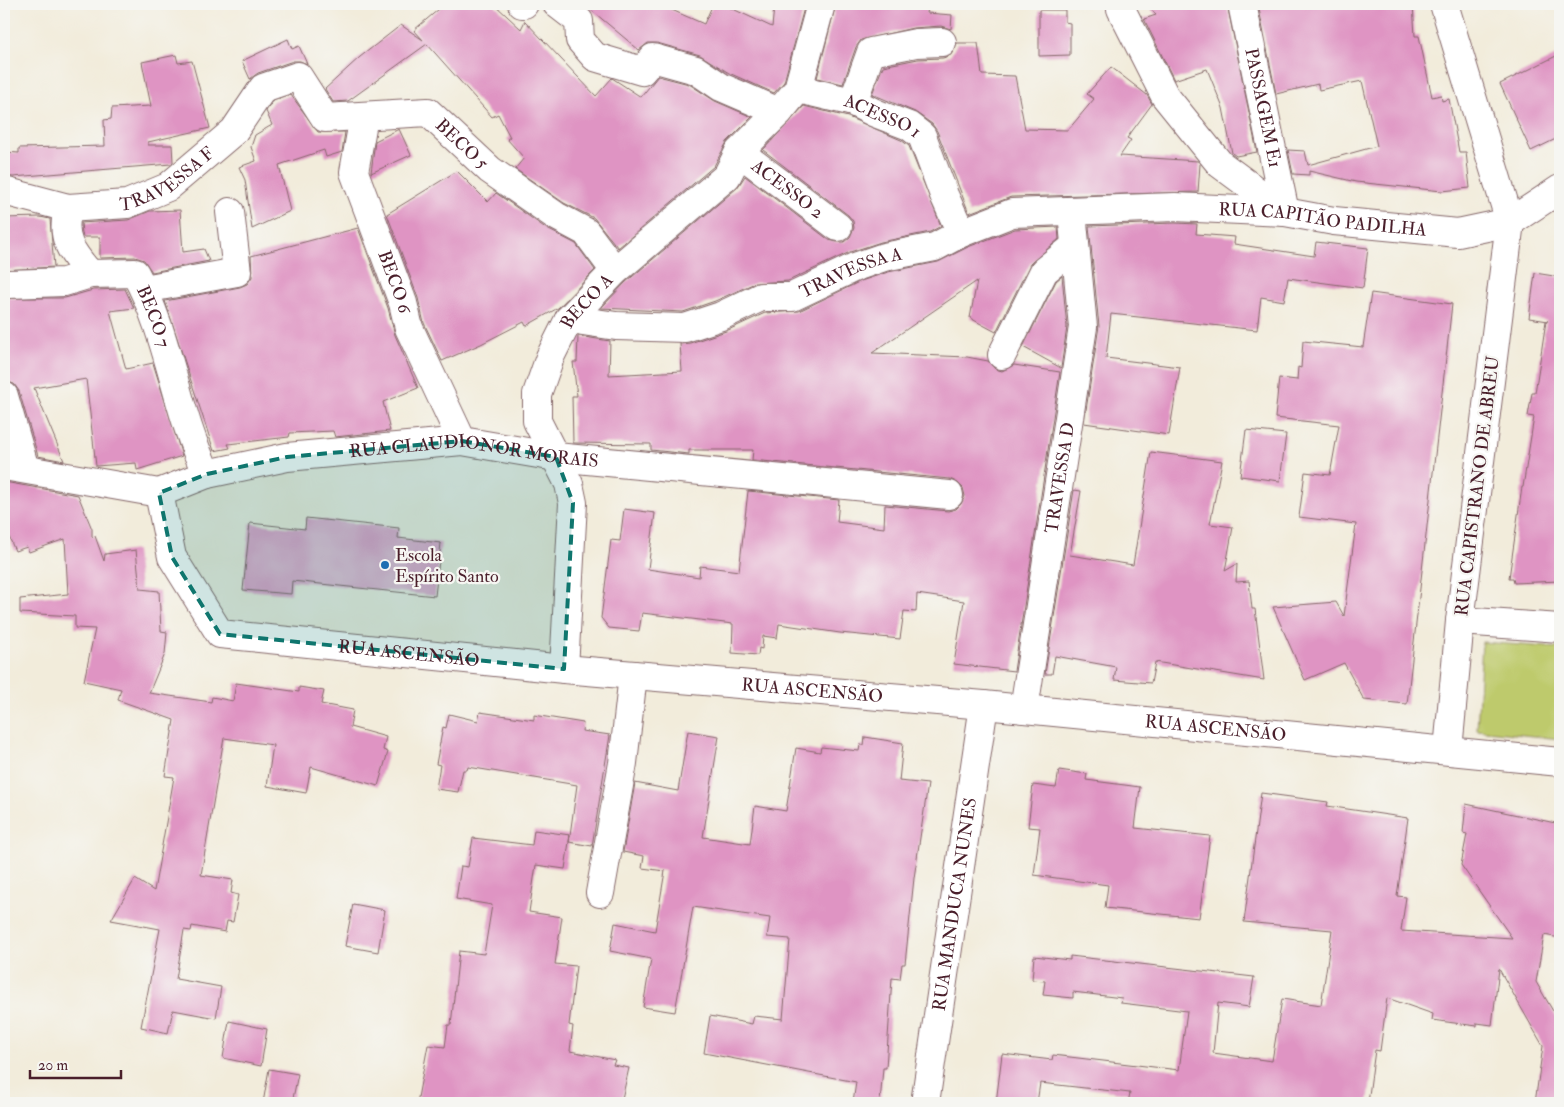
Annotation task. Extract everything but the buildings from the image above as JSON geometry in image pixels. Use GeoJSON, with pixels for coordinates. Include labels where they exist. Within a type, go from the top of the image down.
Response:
{"type":"FeatureCollection","features":[{"type":"Feature","properties":{"kind":"street"},"geometry":{"type":"LineString","coordinates":[[557,4],[579,21],[580,40],[595,57],[642,71],[653,58],[696,70],[722,87],[779,112]]}},
{"type":"Feature","properties":{"kind":"street","name":"BECO A"},"geometry":{"type":"LineString","coordinates":[[564,669],[573,503],[568,484],[537,421],[537,394],[550,357],[569,319],[615,271],[727,176],[739,152],[779,112],[798,89],[821,4]]}},
{"type":"Feature","properties":{"kind":"street","name":"PASSAGEM E1"},"geometry":{"type":"LineString","coordinates":[[1242,4],[1285,212]]}},
{"type":"Feature","properties":{"kind":"street"},"geometry":{"type":"LineString","coordinates":[[1444,4],[1510,222]]}},
{"type":"Feature","properties":{"kind":"street"},"geometry":{"type":"LineString","coordinates":[[1121,9],[1165,96],[1220,164],[1285,212]]}},
{"type":"Feature","properties":{"kind":"street"},"geometry":{"type":"LineString","coordinates":[[853,102],[872,52],[916,43],[942,42]]}},
{"type":"Feature","properties":{"kind":"street","name":"BECO 5"},"geometry":{"type":"LineString","coordinates":[[298,76],[325,118],[428,112],[490,170],[556,216],[586,232],[615,271]]}},
{"type":"Feature","properties":{"kind":"street","name":"TRAVESSA F"},"geometry":{"type":"LineString","coordinates":[[4,191],[68,208],[127,204],[168,188],[234,131],[262,88],[298,76]]}},
{"type":"Feature","properties":{"kind":"street","name":"ACESSO 1"},"geometry":{"type":"LineString","coordinates":[[798,89],[853,102],[909,126],[922,136],[944,195],[961,233]]}},
{"type":"Feature","properties":{"kind":"street","name":"BECO 6"},"geometry":{"type":"LineString","coordinates":[[364,116],[354,172],[403,303],[409,328],[462,441]]}},
{"type":"Feature","properties":{"kind":"street","name":"ACESSO 2"},"geometry":{"type":"LineString","coordinates":[[739,152],[838,227]]}},
{"type":"Feature","properties":{"kind":"street","name":"RUA CAPITÃO PADILHA"},"geometry":{"type":"LineString","coordinates":[[1072,212],[1175,207],[1285,212],[1334,222],[1458,233],[1510,222],[1560,188]]}},
{"type":"Feature","properties":{"kind":"street"},"geometry":{"type":"LineString","coordinates":[[9,284],[64,282],[90,274],[72,253],[64,225],[68,208]]}},
{"type":"Feature","properties":{"kind":"street"},"geometry":{"type":"LineString","coordinates":[[144,289],[237,272],[230,212]]}},
{"type":"Feature","properties":{"kind":"street","name":"TRAVESSA A"},"geometry":{"type":"LineString","coordinates":[[569,319],[616,326],[685,328],[721,316],[761,297],[792,297],[854,267],[884,257],[935,247],[961,233],[1012,213],[1072,212]]}},
{"type":"Feature","properties":{"kind":"street","name":"TRAVESSA D"},"geometry":{"type":"LineString","coordinates":[[1024,709],[1082,327],[1072,212]]}},
{"type":"Feature","properties":{"kind":"street","name":"RUA CAPISTRANO DE ABREU"},"geometry":{"type":"LineString","coordinates":[[1448,750],[1460,621],[1510,222]]}},
{"type":"Feature","properties":{"kind":"street"},"geometry":{"type":"LineString","coordinates":[[1002,355],[1044,271],[1075,246]]}},
{"type":"Feature","properties":{"kind":"street","name":"BECO 7"},"geometry":{"type":"LineString","coordinates":[[90,274],[135,273],[160,326],[192,445],[207,474]]}},
{"type":"Feature","properties":{"kind":"street"},"geometry":{"type":"LineString","coordinates":[[4,396],[14,467],[159,493]]}},
{"type":"Feature","properties":{"kind":"street","name":"RUA CLAUDIONOR MORAIS"},"geometry":{"type":"LineString","coordinates":[[159,493],[207,474],[287,457],[462,441],[556,457],[949,496]]}},
{"type":"Feature","properties":{"kind":"street","name":"RUA ASCENSÃO"},"geometry":{"type":"LineString","coordinates":[[159,493],[172,557],[220,634],[564,669],[984,705],[1560,762]]}},
{"type":"Feature","properties":{"kind":"street"},"geometry":{"type":"LineString","coordinates":[[1460,621],[1560,628]]}},
{"type":"Feature","properties":{"kind":"street"},"geometry":{"type":"LineString","coordinates":[[600,893],[623,762],[634,675]]}},
{"type":"Feature","properties":{"kind":"street","name":"RUA MANDUCA NUNES"},"geometry":{"type":"LineString","coordinates":[[925,1103],[984,705]]}},
{"type":"Feature","properties":{"kind":"highlighted area"},"geometry":{"type":"Polygon","coordinates":[[[462,441],[556,457],[573,503],[564,669],[220,634],[172,557],[159,493],[207,474],[287,457],[462,441]]]}},
{"type":"Feature","properties":{"kind":"green space"},"geometry":{"type":"Polygon","coordinates":[[[1482,642],[1560,648],[1560,739],[1477,730],[1482,642]]]}},
{"type":"Feature","properties":{"kind":"place","name":"Escola Espírito Santo"},"geometry":{"type":"Point","coordinates":[385,565]}}]}
